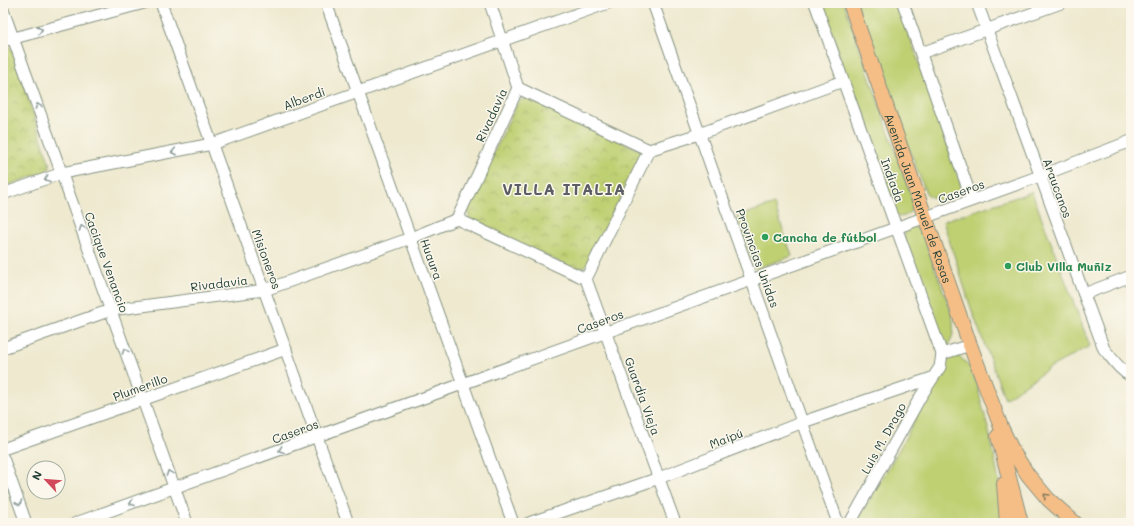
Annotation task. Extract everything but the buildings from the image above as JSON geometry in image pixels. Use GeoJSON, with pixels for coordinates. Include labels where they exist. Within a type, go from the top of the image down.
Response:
{"type":"FeatureCollection","features":[{"type":"Feature","properties":{"kind":"main road","name":"Avenida Juan Manuel de Rosas"},"geometry":{"type":"LineString","coordinates":[[850,3],[970,344],[1006,439],[1019,463],[1040,490],[1075,523]]}},
{"type":"Feature","properties":{"kind":"main road","name":"Avenida Juan Manuel de Rosas"},"geometry":{"type":"LineString","coordinates":[[988,394],[1000,446],[1021,523]]}},
{"type":"Feature","properties":{"kind":"main road"},"geometry":{"type":"LineString","coordinates":[[1000,446],[1007,523]]}},
{"type":"Feature","properties":{"kind":"street"},"geometry":{"type":"LineString","coordinates":[[8,39],[144,3]]}},
{"type":"Feature","properties":{"kind":"street","name":"Misioneros"},"geometry":{"type":"LineString","coordinates":[[162,3],[348,523]]}},
{"type":"Feature","properties":{"kind":"street","name":"Huaura"},"geometry":{"type":"LineString","coordinates":[[326,3],[513,523]]}},
{"type":"Feature","properties":{"kind":"street"},"geometry":{"type":"LineString","coordinates":[[490,3],[518,88]]}},
{"type":"Feature","properties":{"kind":"street","name":"Alberdi"},"geometry":{"type":"LineString","coordinates":[[3,194],[62,173],[212,144],[608,3]]}},
{"type":"Feature","properties":{"kind":"street","name":"Provincias Unidas"},"geometry":{"type":"LineString","coordinates":[[653,3],[838,523]]}},
{"type":"Feature","properties":{"kind":"street","name":"Indiada"},"geometry":{"type":"LineString","coordinates":[[815,3],[937,344],[942,354]]}},
{"type":"Feature","properties":{"kind":"street"},"geometry":{"type":"LineString","coordinates":[[903,3],[972,200]]}},
{"type":"Feature","properties":{"kind":"street","name":"Araucanos"},"geometry":{"type":"LineString","coordinates":[[977,3],[1104,348],[1116,364],[1129,375]]}},
{"type":"Feature","properties":{"kind":"street"},"geometry":{"type":"LineString","coordinates":[[921,53],[1061,3]]}},
{"type":"Feature","properties":{"kind":"street","name":"Cacique Venancio"},"geometry":{"type":"LineString","coordinates":[[3,10],[8,39],[62,173],[187,523]]}},
{"type":"Feature","properties":{"kind":"street"},"geometry":{"type":"LineString","coordinates":[[457,219],[586,279],[650,150],[699,134],[843,81]]}},
{"type":"Feature","properties":{"kind":"street","name":"Rivadavia"},"geometry":{"type":"LineString","coordinates":[[3,348],[111,310],[265,290],[410,238],[457,219],[518,88],[650,150]]}},
{"type":"Feature","properties":{"kind":"street","name":"Caseros"},"geometry":{"type":"LineString","coordinates":[[76,523],[1040,176],[1131,141]]}},
{"type":"Feature","properties":{"kind":"street"},"geometry":{"type":"LineString","coordinates":[[1084,294],[1131,276]]}},
{"type":"Feature","properties":{"kind":"street","name":"Guardia Vieja"},"geometry":{"type":"LineString","coordinates":[[586,279],[675,523]]}},
{"type":"Feature","properties":{"kind":"street"},"geometry":{"type":"LineString","coordinates":[[942,354],[970,344]]}},
{"type":"Feature","properties":{"kind":"street","name":"Plumerillo"},"geometry":{"type":"LineString","coordinates":[[3,449],[286,349]]}},
{"type":"Feature","properties":{"kind":"street","name":"Luis M. Drago"},"geometry":{"type":"LineString","coordinates":[[850,523],[932,378],[940,367],[942,354]]}},
{"type":"Feature","properties":{"kind":"street","name":"Maipú"},"geometry":{"type":"LineString","coordinates":[[529,523],[659,478],[803,422],[932,378]]}},
{"type":"Feature","properties":{"kind":"street"},"geometry":{"type":"LineString","coordinates":[[3,458],[26,523]]}},
{"type":"Feature","properties":{"kind":"green space"},"geometry":{"type":"Polygon","coordinates":[[[820,3],[844,3],[911,196],[912,208],[905,216],[899,217],[892,205],[863,110],[850,89],[829,23],[820,3]]]}},
{"type":"Feature","properties":{"kind":"green space"},"geometry":{"type":"Polygon","coordinates":[[[854,3],[898,3],[961,184],[956,195],[951,198],[941,200],[936,199],[926,193],[854,3]]]}},
{"type":"Feature","properties":{"kind":"green space"},"geometry":{"type":"Polygon","coordinates":[[[3,46],[12,49],[50,168],[45,172],[3,187],[3,46]]]}},
{"type":"Feature","properties":{"kind":"green space"},"geometry":{"type":"Polygon","coordinates":[[[527,98],[640,150],[642,153],[588,263],[582,267],[570,267],[473,221],[469,217],[468,208],[517,104],[521,100],[527,98]]]}},
{"type":"Feature","properties":{"kind":"green space","name":"Club Villa Muñiz"},"geometry":{"type":"Polygon","coordinates":[[[1032,192],[1090,346],[1051,367],[1005,399],[972,311],[943,221],[1032,192]]]}},
{"type":"Feature","properties":{"kind":"green space","name":"Cancha de fútbol"},"geometry":{"type":"Polygon","coordinates":[[[774,204],[792,256],[755,269],[737,217],[774,204]]]}},
{"type":"Feature","properties":{"kind":"green space"},"geometry":{"type":"Polygon","coordinates":[[[913,226],[921,231],[925,238],[952,314],[952,336],[946,348],[944,348],[904,239],[907,227],[913,226]]]}},
{"type":"Feature","properties":{"kind":"green space"},"geometry":{"type":"Polygon","coordinates":[[[953,355],[966,362],[976,383],[993,449],[1004,523],[856,523],[901,446],[946,361],[953,355]]]}},
{"type":"Feature","properties":{"kind":"place","name":"Cancha de fútbol"},"geometry":{"type":"Point","coordinates":[765,237]}},
{"type":"Feature","properties":{"kind":"place","name":"Club Villa Muñiz"},"geometry":{"type":"Point","coordinates":[1008,266]}},
{"type":"Feature","properties":{"kind":"district","name":"VILLA ITALIA"},"geometry":{"type":"Point","coordinates":[564,188]}}]}
